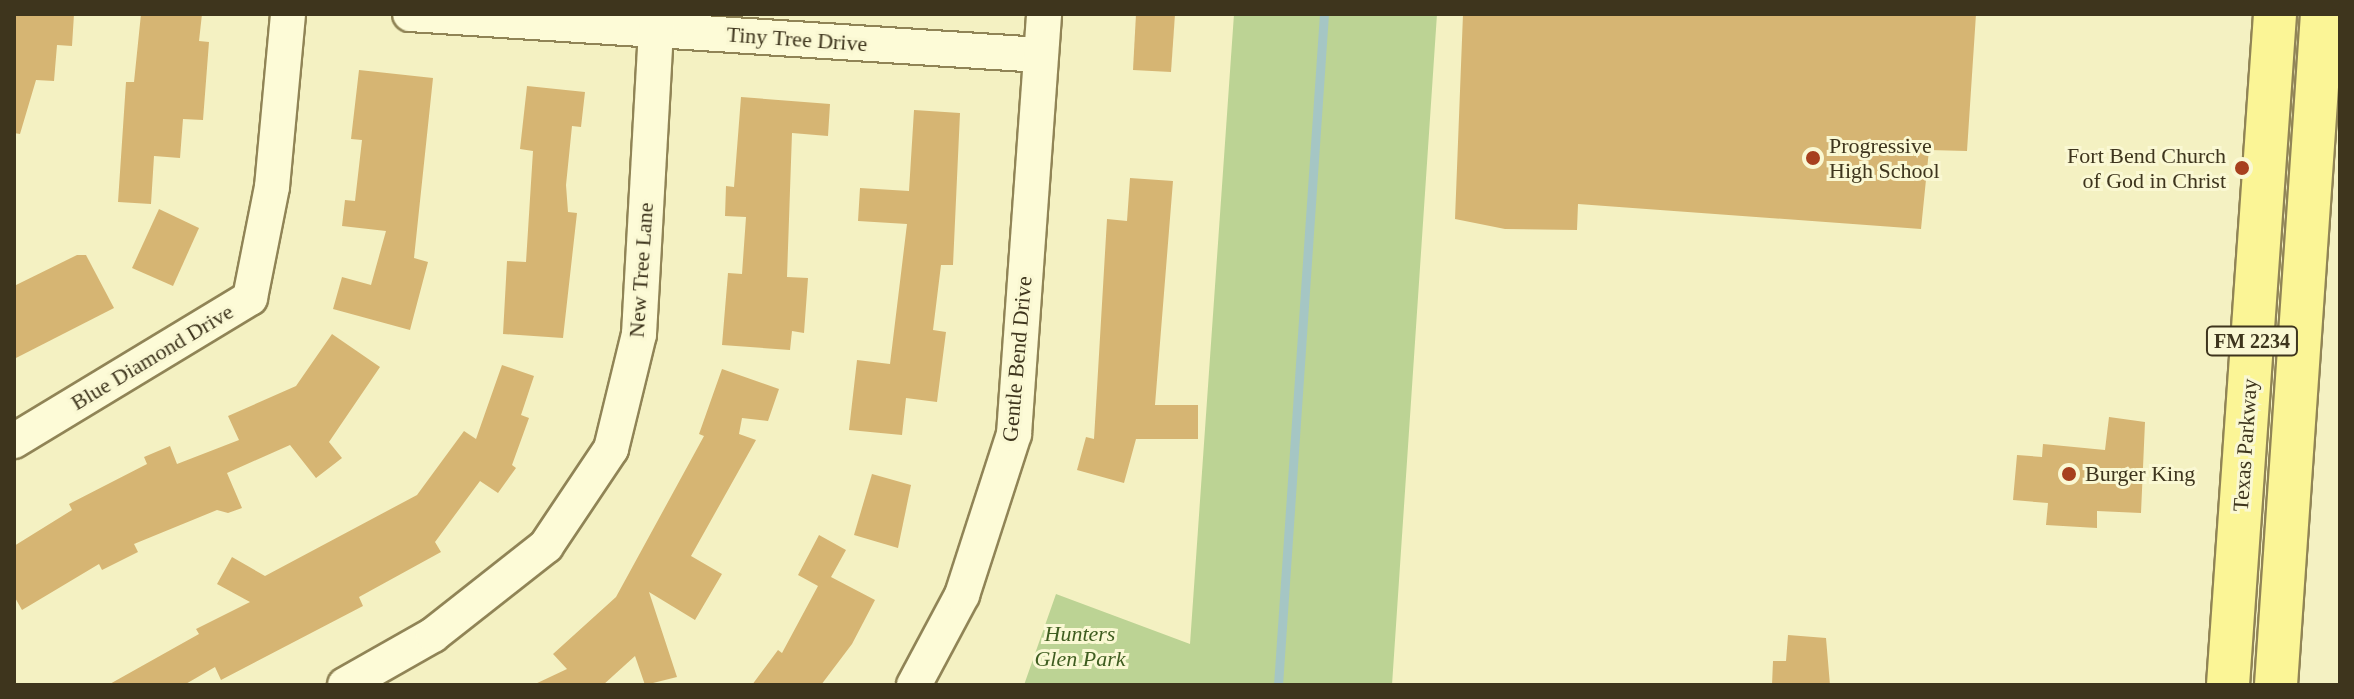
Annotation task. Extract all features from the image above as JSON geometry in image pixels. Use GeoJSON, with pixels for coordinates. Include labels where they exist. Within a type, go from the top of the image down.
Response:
{"type":"FeatureCollection","features":[{"type":"Feature","properties":{"kind":"main road","name":"Texas Parkway"},"geometry":{"type":"LineString","coordinates":[[2228,685],[2275,14]]}},
{"type":"Feature","properties":{"kind":"main road","name":"FM 2234"},"geometry":{"type":"LineString","coordinates":[[2276,685],[2322,14]]}},
{"type":"Feature","properties":{"kind":"main road"},"geometry":{"type":"LineString","coordinates":[[2269,116],[2290,147],[2288,193],[2293,204],[2309,212]]}},
{"type":"Feature","properties":{"kind":"street","name":"Blue Diamond Drive"},"geometry":{"type":"LineString","coordinates":[[14,441],[250,298],[272,187],[288,14]]}},
{"type":"Feature","properties":{"kind":"street","name":"Tiny Tree Drive"},"geometry":{"type":"LineString","coordinates":[[410,14],[656,22],[1041,55]]}},
{"type":"Feature","properties":{"kind":"street","name":"Gentle Bend Drive"},"geometry":{"type":"LineString","coordinates":[[914,685],[962,595],[1014,434],[1044,14]]}},
{"type":"Feature","properties":{"kind":"street","name":"New Tree Lane"},"geometry":{"type":"LineString","coordinates":[[345,685],[433,635],[546,546],[611,449],[639,334],[656,22]]}},
{"type":"Feature","properties":{"kind":"green space","name":"Hunters Glen Park"},"geometry":{"type":"Polygon","coordinates":[[[1234,14],[1437,14],[1392,685],[1024,685],[1056,594],[1190,644],[1234,14]]]}},
{"type":"Feature","properties":{"kind":"building"},"geometry":{"type":"Polygon","coordinates":[[[14,14],[74,14],[72,46],[57,45],[54,81],[36,80],[20,134],[14,133],[14,14]]]}},
{"type":"Feature","properties":{"kind":"building"},"geometry":{"type":"Polygon","coordinates":[[[141,14],[202,14],[199,41],[209,42],[203,120],[183,119],[180,158],[154,156],[151,204],[118,202],[126,82],[134,82],[141,14]]]}},
{"type":"Feature","properties":{"kind":"building"},"geometry":{"type":"Polygon","coordinates":[[[1136,14],[1175,14],[1171,72],[1133,70],[1136,14]]]}},
{"type":"Feature","properties":{"kind":"building"},"geometry":{"type":"Polygon","coordinates":[[[1463,14],[1976,14],[1967,151],[1929,150],[1921,229],[1578,204],[1577,230],[1505,229],[1455,219],[1463,14]]]}},
{"type":"Feature","properties":{"kind":"building"},"geometry":{"type":"Polygon","coordinates":[[[359,70],[433,78],[414,258],[428,262],[410,330],[333,309],[342,277],[371,285],[386,231],[342,226],[345,200],[355,201],[362,140],[351,139],[359,70]]]}},
{"type":"Feature","properties":{"kind":"building"},"geometry":{"type":"Polygon","coordinates":[[[527,86],[585,92],[581,127],[572,126],[566,185],[568,212],[577,213],[563,338],[503,334],[507,261],[526,262],[533,151],[520,149],[527,86]]]}},
{"type":"Feature","properties":{"kind":"building"},"geometry":{"type":"Polygon","coordinates":[[[741,97],[830,104],[828,136],[792,133],[787,277],[808,278],[804,333],[792,331],[790,350],[722,345],[728,273],[742,274],[746,217],[725,216],[726,186],[734,187],[741,97]]]}},
{"type":"Feature","properties":{"kind":"building"},"geometry":{"type":"Polygon","coordinates":[[[914,110],[960,113],[953,265],[941,265],[933,330],[946,332],[937,402],[906,398],[902,435],[849,430],[857,360],[890,364],[907,224],[858,221],[860,188],[909,191],[914,110]]]}},
{"type":"Feature","properties":{"kind":"building"},"geometry":{"type":"Polygon","coordinates":[[[1130,178],[1173,181],[1155,405],[1198,405],[1198,439],[1136,439],[1124,483],[1077,470],[1086,437],[1094,439],[1107,219],[1127,221],[1130,178]]]}},
{"type":"Feature","properties":{"kind":"building"},"geometry":{"type":"Polygon","coordinates":[[[159,209],[199,228],[173,286],[132,268],[159,209]]]}},
{"type":"Feature","properties":{"kind":"building"},"geometry":{"type":"Polygon","coordinates":[[[77,255],[86,255],[114,308],[14,359],[14,286],[77,255]]]}},
{"type":"Feature","properties":{"kind":"building"},"geometry":{"type":"Polygon","coordinates":[[[332,334],[380,367],[329,442],[342,458],[316,478],[290,445],[227,473],[242,508],[228,513],[217,510],[134,544],[138,552],[102,570],[99,564],[22,610],[14,596],[14,546],[72,510],[69,504],[147,464],[144,457],[170,446],[177,464],[239,440],[228,416],[296,386],[332,334]]]}},
{"type":"Feature","properties":{"kind":"building"},"geometry":{"type":"Polygon","coordinates":[[[502,365],[534,376],[521,415],[529,418],[512,465],[516,468],[498,493],[480,481],[435,542],[441,552],[359,597],[363,606],[221,680],[215,667],[184,685],[108,685],[199,634],[196,629],[250,602],[217,584],[232,557],[265,576],[417,495],[464,431],[476,439],[502,365]]]}},
{"type":"Feature","properties":{"kind":"building"},"geometry":{"type":"Polygon","coordinates":[[[722,369],[779,389],[768,421],[742,418],[739,434],[756,440],[691,556],[722,574],[695,620],[649,592],[677,677],[645,685],[635,656],[603,685],[533,685],[567,669],[553,654],[616,597],[704,436],[699,434],[722,369]]]}},
{"type":"Feature","properties":{"kind":"building"},"geometry":{"type":"Polygon","coordinates":[[[2109,417],[2145,422],[2141,513],[2097,511],[2097,528],[2046,525],[2048,503],[2013,500],[2017,455],[2042,457],[2043,444],[2105,450],[2109,417]]]}},
{"type":"Feature","properties":{"kind":"building"},"geometry":{"type":"Polygon","coordinates":[[[872,474],[911,485],[898,548],[854,535],[872,474]]]}},
{"type":"Feature","properties":{"kind":"building"},"geometry":{"type":"Polygon","coordinates":[[[819,535],[846,550],[831,577],[875,600],[852,644],[821,685],[752,685],[778,650],[782,653],[818,586],[798,575],[819,535]]]}},
{"type":"Feature","properties":{"kind":"building"},"geometry":{"type":"Polygon","coordinates":[[[1788,635],[1826,638],[1830,685],[1772,685],[1773,661],[1786,661],[1788,635]]]}},
{"type":"Feature","properties":{"kind":"waterway"},"geometry":{"type":"LineString","coordinates":[[1278,685],[1324,14]]}},
{"type":"Feature","properties":{"kind":"place","name":"Progressive High School"},"geometry":{"type":"Point","coordinates":[1813,158]}},
{"type":"Feature","properties":{"kind":"place","name":"Fort Bend Church of God in Christ"},"geometry":{"type":"Point","coordinates":[2242,168]}},
{"type":"Feature","properties":{"kind":"place","name":"Burger King"},"geometry":{"type":"Point","coordinates":[2069,474]}}]}
